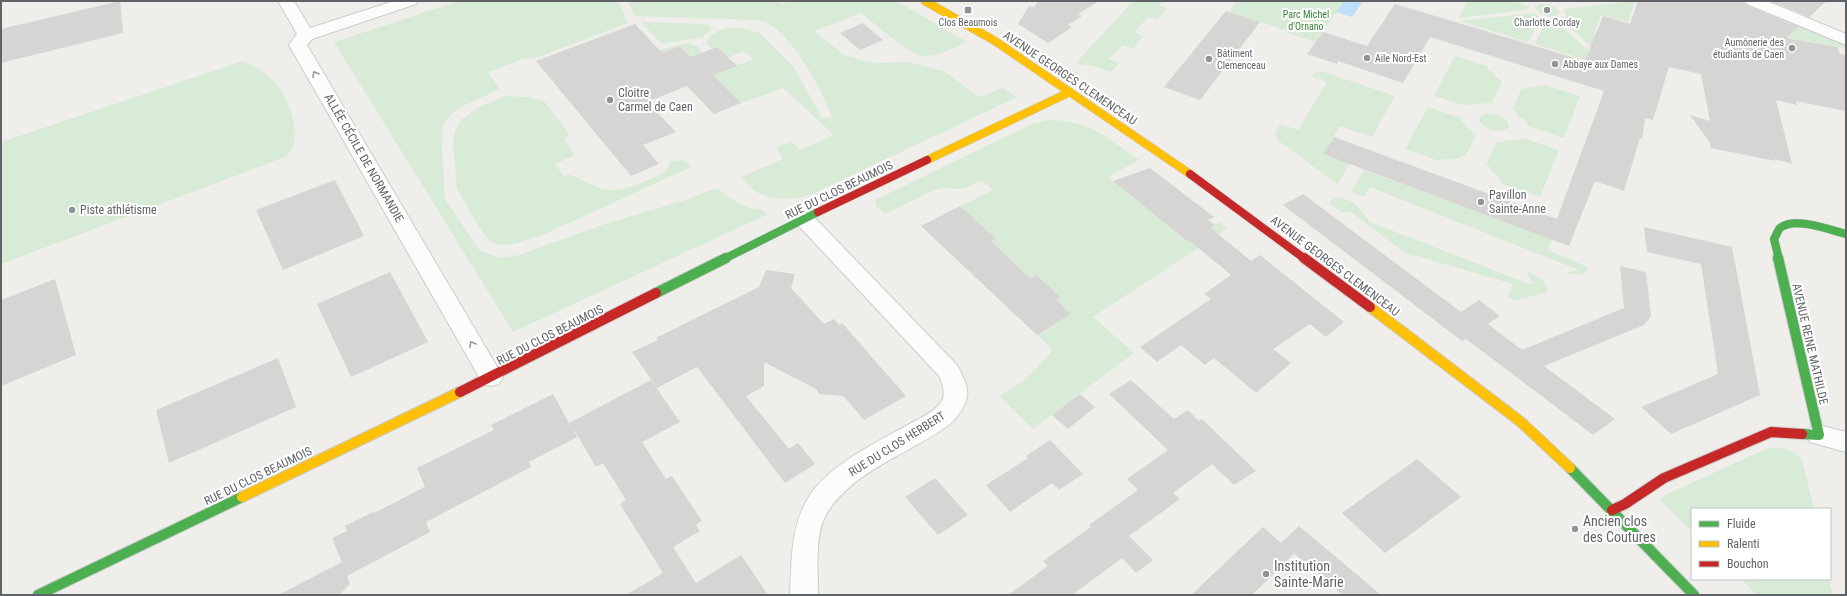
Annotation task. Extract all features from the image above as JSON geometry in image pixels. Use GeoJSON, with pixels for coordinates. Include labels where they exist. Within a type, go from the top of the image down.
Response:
{"type":"FeatureCollection","features":[{"type":"Feature","properties":{"kind":"street"},"geometry":{"type":"LineString","coordinates":[[286,1],[306,35],[410,1]]}},
{"type":"Feature","properties":{"kind":"street","name":"AVENUE GEORGES CLEMENCEAU"},"geometry":{"type":"LineString","coordinates":[[925,1],[995,42],[1193,176],[1436,356],[1521,422],[1567,465],[1694,595]]}},
{"type":"Feature","properties":{"kind":"street"},"geometry":{"type":"LineString","coordinates":[[1753,1],[1846,40]]}},
{"type":"Feature","properties":{"kind":"street","name":"ALLÉE CÉCILE DE NORMANDIE"},"geometry":{"type":"LineString","coordinates":[[306,35],[301,39],[298,45],[492,377]]}},
{"type":"Feature","properties":{"kind":"street","name":"RUE DU CLOS BEAUMOIS"},"geometry":{"type":"LineString","coordinates":[[38,595],[492,377],[805,220],[825,208],[1070,92]]}},
{"type":"Feature","properties":{"kind":"street","name":"RUE DU CLOS HERBERT"},"geometry":{"type":"LineString","coordinates":[[804,595],[807,536],[812,515],[822,499],[838,483],[860,466],[940,418],[950,410],[954,402],[956,392],[954,382],[949,372],[805,220]]}},
{"type":"Feature","properties":{"kind":"street","name":"AVENUE REINE MATHILDE"},"geometry":{"type":"LineString","coordinates":[[1819,435],[1774,242],[1775,235],[1779,228],[1785,225],[1819,228],[1846,234]]}},
{"type":"Feature","properties":{"kind":"street"},"geometry":{"type":"LineString","coordinates":[[1612,510],[1625,504],[1664,478],[1771,432],[1819,435],[1846,442]]}},
{"type":"Feature","properties":{"kind":"green space"},"geometry":{"type":"Polygon","coordinates":[[[459,1],[618,1],[628,23],[538,57],[523,59],[488,72],[500,89],[463,106],[452,113],[443,125],[442,147],[445,199],[480,251],[500,258],[519,255],[602,225],[685,200],[716,188],[743,205],[768,214],[513,332],[334,42],[459,1]]]}},
{"type":"Feature","properties":{"kind":"green space"},"geometry":{"type":"Polygon","coordinates":[[[628,1],[778,1],[782,4],[789,1],[896,1],[967,42],[940,54],[922,56],[901,45],[861,13],[814,31],[844,55],[874,63],[908,62],[944,71],[978,97],[1003,88],[1017,97],[810,195],[789,199],[768,197],[755,191],[741,177],[783,159],[776,148],[791,141],[800,150],[834,135],[783,88],[741,103],[713,75],[753,59],[744,51],[728,57],[717,47],[712,49],[707,44],[708,38],[716,32],[726,28],[739,28],[760,33],[793,66],[822,118],[832,117],[814,79],[796,51],[787,39],[767,23],[755,20],[635,16],[628,1]]]}},
{"type":"Feature","properties":{"kind":"green space"},"geometry":{"type":"Polygon","coordinates":[[[1133,1],[1162,1],[1159,6],[1167,8],[1157,20],[1148,17],[1134,32],[1143,36],[1133,49],[1123,45],[1109,59],[1119,63],[1111,72],[1090,65],[1082,65],[1077,62],[1133,1]]]}},
{"type":"Feature","properties":{"kind":"green space","name":"Parc Michel d'Ornano"},"geometry":{"type":"Polygon","coordinates":[[[1237,1],[1344,1],[1315,42],[1287,33],[1288,31],[1229,12],[1237,1]]]}},
{"type":"Feature","properties":{"kind":"green space"},"geometry":{"type":"Polygon","coordinates":[[[1468,1],[1512,1],[1529,6],[1530,9],[1458,18],[1468,1]]]}},
{"type":"Feature","properties":{"kind":"green space"},"geometry":{"type":"Polygon","coordinates":[[[1635,1],[1628,22],[1601,15],[1594,34],[1621,42],[1613,67],[1561,19],[1566,16],[1564,9],[1635,1]]]}},
{"type":"Feature","properties":{"kind":"green space"},"geometry":{"type":"Polygon","coordinates":[[[1738,1],[1845,45],[1846,48],[1778,36],[1738,1]]]}},
{"type":"Feature","properties":{"kind":"green space"},"geometry":{"type":"Polygon","coordinates":[[[1539,4],[1549,4],[1559,10],[1559,14],[1556,16],[1543,15],[1535,8],[1539,4]]]}},
{"type":"Feature","properties":{"kind":"green space"},"geometry":{"type":"Polygon","coordinates":[[[1533,13],[1541,17],[1528,42],[1460,21],[1533,13]]]}},
{"type":"Feature","properties":{"kind":"green space"},"geometry":{"type":"Polygon","coordinates":[[[1547,19],[1555,20],[1605,66],[1535,44],[1547,19]]]}},
{"type":"Feature","properties":{"kind":"green space"},"geometry":{"type":"Polygon","coordinates":[[[641,22],[705,24],[710,26],[711,30],[702,37],[662,44],[641,22]]]}},
{"type":"Feature","properties":{"kind":"green space"},"geometry":{"type":"Polygon","coordinates":[[[687,43],[697,46],[702,53],[691,57],[680,46],[662,53],[659,50],[687,43]]]}},
{"type":"Feature","properties":{"kind":"green space"},"geometry":{"type":"Polygon","coordinates":[[[1455,56],[1487,66],[1488,70],[1494,73],[1493,74],[1502,82],[1492,103],[1472,104],[1467,106],[1434,96],[1455,56]]]}},
{"type":"Feature","properties":{"kind":"green space","name":"Piste athlétisme"},"geometry":{"type":"Polygon","coordinates":[[[243,61],[267,75],[279,87],[286,100],[294,124],[295,140],[291,151],[285,157],[1,264],[1,142],[243,61]]]}},
{"type":"Feature","properties":{"kind":"green space"},"geometry":{"type":"Polygon","coordinates":[[[1316,72],[1324,72],[1395,96],[1372,137],[1340,126],[1323,154],[1350,164],[1337,184],[1279,141],[1275,134],[1280,124],[1298,130],[1327,82],[1311,76],[1316,72]]]}},
{"type":"Feature","properties":{"kind":"green space"},"geometry":{"type":"Polygon","coordinates":[[[1545,85],[1580,96],[1564,138],[1528,126],[1527,123],[1515,111],[1512,110],[1522,88],[1525,89],[1528,87],[1545,85]]]}},
{"type":"Feature","properties":{"kind":"green space"},"geometry":{"type":"Polygon","coordinates":[[[504,96],[530,97],[544,101],[569,134],[565,141],[575,155],[555,164],[564,176],[568,174],[598,187],[614,190],[630,187],[656,177],[666,170],[670,161],[684,160],[691,167],[545,234],[514,244],[499,245],[490,242],[476,222],[457,189],[453,143],[455,131],[461,120],[476,109],[504,96]]]}},
{"type":"Feature","properties":{"kind":"green space"},"geometry":{"type":"Polygon","coordinates":[[[1428,107],[1461,118],[1462,122],[1467,125],[1467,127],[1476,135],[1465,157],[1462,156],[1439,161],[1405,149],[1428,107]]]}},
{"type":"Feature","properties":{"kind":"green space"},"geometry":{"type":"Polygon","coordinates":[[[1487,113],[1499,115],[1508,122],[1509,127],[1502,131],[1498,131],[1486,127],[1480,122],[1479,117],[1487,113]]]}},
{"type":"Feature","properties":{"kind":"green space"},"geometry":{"type":"Polygon","coordinates":[[[1050,120],[1076,123],[1087,127],[1108,138],[1139,160],[1108,177],[1187,242],[1220,222],[1227,229],[1093,317],[1134,353],[1033,429],[999,396],[1026,379],[1053,350],[1037,335],[1071,314],[1056,300],[1061,297],[1036,275],[1030,278],[991,241],[995,239],[955,209],[993,190],[982,180],[967,187],[957,189],[943,188],[932,191],[885,214],[876,206],[875,200],[1032,124],[1050,120]]]}},
{"type":"Feature","properties":{"kind":"green space"},"geometry":{"type":"Polygon","coordinates":[[[1523,138],[1559,150],[1540,197],[1502,184],[1500,179],[1489,166],[1486,165],[1497,142],[1500,143],[1523,138]]]}},
{"type":"Feature","properties":{"kind":"green space"},"geometry":{"type":"Polygon","coordinates":[[[1364,170],[1552,239],[1548,250],[1588,267],[1586,272],[1580,275],[1566,273],[1579,270],[1370,187],[1365,197],[1351,192],[1364,170]]]}},
{"type":"Feature","properties":{"kind":"green space"},"geometry":{"type":"Polygon","coordinates":[[[1335,197],[1352,202],[1363,212],[1370,222],[1529,284],[1533,284],[1527,272],[1534,275],[1544,281],[1547,292],[1514,300],[1508,298],[1513,284],[1406,253],[1352,213],[1341,212],[1331,204],[1330,201],[1335,197]]]}},
{"type":"Feature","properties":{"kind":"green space"},"geometry":{"type":"Polygon","coordinates":[[[1768,448],[1777,448],[1791,451],[1802,460],[1814,508],[1691,508],[1691,531],[1661,501],[1661,497],[1768,448]]]}},
{"type":"Feature","properties":{"kind":"green space"},"geometry":{"type":"Polygon","coordinates":[[[1742,580],[1829,580],[1833,595],[1757,595],[1742,580]]]}},
{"type":"Feature","properties":{"kind":"water"},"geometry":{"type":"Polygon","coordinates":[[[1344,1],[1363,1],[1352,17],[1336,12],[1344,1]]]}},
{"type":"Feature","properties":{"kind":"building"},"geometry":{"type":"Polygon","coordinates":[[[120,1],[123,33],[1,63],[1,29],[120,1]]]}},
{"type":"Feature","properties":{"kind":"building"},"geometry":{"type":"Polygon","coordinates":[[[1038,1],[1099,1],[1078,14],[1082,16],[1068,25],[1072,27],[1048,43],[1018,24],[1029,6],[1034,7],[1038,1]]]}},
{"type":"Feature","properties":{"kind":"building"},"geometry":{"type":"Polygon","coordinates":[[[1638,1],[1744,1],[1746,5],[1798,27],[1786,38],[1837,47],[1840,54],[1846,55],[1846,111],[1796,101],[1797,105],[1776,100],[1792,164],[1774,159],[1775,161],[1711,148],[1710,143],[1690,115],[1710,121],[1701,74],[1669,67],[1653,120],[1645,118],[1642,139],[1640,138],[1624,191],[1595,181],[1569,246],[1323,154],[1334,137],[1557,219],[1604,91],[1430,37],[1403,83],[1338,61],[1337,64],[1307,54],[1323,32],[1367,46],[1395,4],[1585,61],[1603,16],[1630,24],[1638,1]]]}},
{"type":"Feature","properties":{"kind":"building"},"geometry":{"type":"Polygon","coordinates":[[[1771,1],[1827,1],[1809,17],[1771,1]]]}},
{"type":"Feature","properties":{"kind":"building","name":"Bâtiment Clemenceau"},"geometry":{"type":"Polygon","coordinates":[[[1226,11],[1260,22],[1200,100],[1164,87],[1226,11]]]}},
{"type":"Feature","properties":{"kind":"building"},"geometry":{"type":"Polygon","coordinates":[[[863,23],[883,40],[860,50],[840,33],[863,23]]]}},
{"type":"Feature","properties":{"kind":"building","name":"Cloitre Carmel de Caen"},"geometry":{"type":"Polygon","coordinates":[[[635,24],[662,53],[680,46],[691,57],[717,47],[737,66],[713,75],[741,103],[714,114],[687,86],[647,102],[676,132],[643,145],[659,164],[631,176],[536,61],[635,24]]]}},
{"type":"Feature","properties":{"kind":"building"},"geometry":{"type":"Polygon","coordinates":[[[1150,168],[1214,217],[1208,220],[1215,225],[1211,228],[1251,261],[1260,255],[1344,322],[1326,337],[1310,324],[1273,349],[1291,363],[1256,393],[1214,358],[1205,365],[1181,345],[1157,362],[1140,347],[1211,299],[1204,294],[1231,275],[1113,181],[1150,168]]]}},
{"type":"Feature","properties":{"kind":"building"},"geometry":{"type":"Polygon","coordinates":[[[335,180],[364,236],[283,270],[256,210],[335,180]]]}},
{"type":"Feature","properties":{"kind":"building"},"geometry":{"type":"Polygon","coordinates":[[[1303,194],[1461,312],[1479,300],[1500,316],[1488,324],[1522,350],[1624,308],[1620,266],[1646,272],[1651,316],[1644,325],[1544,366],[1615,419],[1593,435],[1466,339],[1462,341],[1283,205],[1303,194]]]}},
{"type":"Feature","properties":{"kind":"building"},"geometry":{"type":"Polygon","coordinates":[[[960,206],[996,239],[991,241],[1030,278],[1036,275],[1061,297],[1056,300],[1071,314],[1037,335],[921,226],[960,206]]]}},
{"type":"Feature","properties":{"kind":"building"},"geometry":{"type":"Polygon","coordinates":[[[1644,227],[1732,247],[1760,395],[1671,434],[1641,407],[1718,374],[1701,264],[1647,252],[1644,227]]]}},
{"type":"Feature","properties":{"kind":"building"},"geometry":{"type":"Polygon","coordinates":[[[766,270],[795,274],[791,288],[824,324],[834,319],[839,325],[842,323],[906,396],[864,420],[843,396],[819,394],[816,389],[764,362],[764,386],[746,396],[789,449],[798,443],[815,464],[785,483],[697,367],[657,388],[632,352],[658,340],[656,338],[759,287],[766,270]]]}},
{"type":"Feature","properties":{"kind":"building"},"geometry":{"type":"Polygon","coordinates":[[[390,272],[428,342],[351,377],[317,304],[390,272]]]}},
{"type":"Feature","properties":{"kind":"building"},"geometry":{"type":"Polygon","coordinates":[[[55,279],[76,355],[1,386],[1,300],[55,279]]]}},
{"type":"Feature","properties":{"kind":"building"},"geometry":{"type":"Polygon","coordinates":[[[278,358],[296,407],[169,463],[156,410],[278,358]]]}},
{"type":"Feature","properties":{"kind":"building"},"geometry":{"type":"Polygon","coordinates":[[[651,380],[680,422],[642,442],[666,479],[672,476],[702,521],[696,525],[700,531],[673,547],[696,583],[741,555],[768,595],[626,595],[663,573],[620,504],[626,500],[603,463],[596,467],[570,423],[577,437],[529,462],[531,467],[426,522],[430,532],[347,576],[350,584],[339,595],[278,595],[342,562],[332,538],[347,531],[345,526],[425,487],[417,468],[494,430],[491,425],[553,394],[569,423],[651,380]]]}},
{"type":"Feature","properties":{"kind":"building"},"geometry":{"type":"Polygon","coordinates":[[[1131,380],[1174,419],[1188,410],[1199,421],[1202,419],[1256,471],[1234,485],[1212,464],[1173,493],[1180,499],[1129,536],[1153,560],[1136,573],[1122,558],[1072,595],[1008,595],[1048,566],[1043,561],[1091,527],[1089,525],[1138,490],[1127,479],[1168,450],[1109,394],[1131,380]]]}},
{"type":"Feature","properties":{"kind":"building"},"geometry":{"type":"Polygon","coordinates":[[[1080,394],[1095,407],[1068,429],[1052,415],[1080,394]]]}},
{"type":"Feature","properties":{"kind":"building"},"geometry":{"type":"Polygon","coordinates":[[[1050,440],[1083,474],[1059,490],[1052,483],[1010,512],[986,485],[1028,458],[1026,456],[1050,440]]]}},
{"type":"Feature","properties":{"kind":"building"},"geometry":{"type":"Polygon","coordinates":[[[1417,459],[1461,497],[1385,553],[1342,513],[1417,459]]]}},
{"type":"Feature","properties":{"kind":"building"},"geometry":{"type":"Polygon","coordinates":[[[935,478],[968,515],[938,535],[905,497],[935,478]]]}},
{"type":"Feature","properties":{"kind":"building"},"geometry":{"type":"Polygon","coordinates":[[[1299,526],[1381,595],[1343,595],[1284,545],[1294,554],[1252,595],[1191,595],[1263,527],[1281,543],[1299,526]]]}},
{"type":"Feature","properties":{"kind":"traffic: fast"},"geometry":{"type":"LineString","coordinates":[[656,293],[818,212]]}},
{"type":"Feature","properties":{"kind":"traffic: fast"},"geometry":{"type":"LineString","coordinates":[[1802,434],[1819,435],[1774,239],[1780,228],[1796,224],[1813,225],[1846,234]]}},
{"type":"Feature","properties":{"kind":"traffic: fast"},"geometry":{"type":"LineString","coordinates":[[1570,468],[1694,595]]}},
{"type":"Feature","properties":{"kind":"traffic: fast"},"geometry":{"type":"LineString","coordinates":[[38,595],[242,497]]}},
{"type":"Feature","properties":{"kind":"traffic: slow"},"geometry":{"type":"LineString","coordinates":[[925,1],[995,41],[1190,174]]}},
{"type":"Feature","properties":{"kind":"traffic: slow"},"geometry":{"type":"LineString","coordinates":[[927,160],[1070,92]]}},
{"type":"Feature","properties":{"kind":"traffic: slow"},"geometry":{"type":"LineString","coordinates":[[1370,307],[1521,422],[1570,468]]}},
{"type":"Feature","properties":{"kind":"traffic: slow"},"geometry":{"type":"LineString","coordinates":[[242,497],[460,392]]}},
{"type":"Feature","properties":{"kind":"traffic: jam"},"geometry":{"type":"LineString","coordinates":[[818,212],[927,160]]}},
{"type":"Feature","properties":{"kind":"traffic: jam"},"geometry":{"type":"LineString","coordinates":[[1190,174],[1370,307]]}},
{"type":"Feature","properties":{"kind":"traffic: jam"},"geometry":{"type":"LineString","coordinates":[[460,392],[656,293]]}},
{"type":"Feature","properties":{"kind":"traffic: jam"},"geometry":{"type":"LineString","coordinates":[[1612,510],[1625,504],[1664,478],[1771,432],[1802,434]]}},
{"type":"Feature","properties":{"kind":"place","name":"Clos Beaumois"},"geometry":{"type":"Point","coordinates":[968,10]}},
{"type":"Feature","properties":{"kind":"place","name":"Charlotte Corday"},"geometry":{"type":"Point","coordinates":[1547,10]}},
{"type":"Feature","properties":{"kind":"place","name":"Aumônerie des étudiants de Caen"},"geometry":{"type":"Point","coordinates":[1792,48]}},
{"type":"Feature","properties":{"kind":"place","name":"Aile Nord-Est"},"geometry":{"type":"Point","coordinates":[1367,58]}},
{"type":"Feature","properties":{"kind":"place","name":"Bâtiment Clemenceau"},"geometry":{"type":"Point","coordinates":[1209,59]}},
{"type":"Feature","properties":{"kind":"place","name":"Abbaye aux Dames"},"geometry":{"type":"Point","coordinates":[1555,64]}},
{"type":"Feature","properties":{"kind":"place","name":"Cloitre Carmel de Caen"},"geometry":{"type":"Point","coordinates":[610,100]}},
{"type":"Feature","properties":{"kind":"place","name":"Pavillon Sainte-Anne"},"geometry":{"type":"Point","coordinates":[1481,202]}},
{"type":"Feature","properties":{"kind":"place","name":"Piste athlétisme"},"geometry":{"type":"Point","coordinates":[72,210]}},
{"type":"Feature","properties":{"kind":"place","name":"Ancien clos des Coutures"},"geometry":{"type":"Point","coordinates":[1575,529]}},
{"type":"Feature","properties":{"kind":"place","name":"Institution Sainte-Marie"},"geometry":{"type":"Point","coordinates":[1266,574]}}]}
